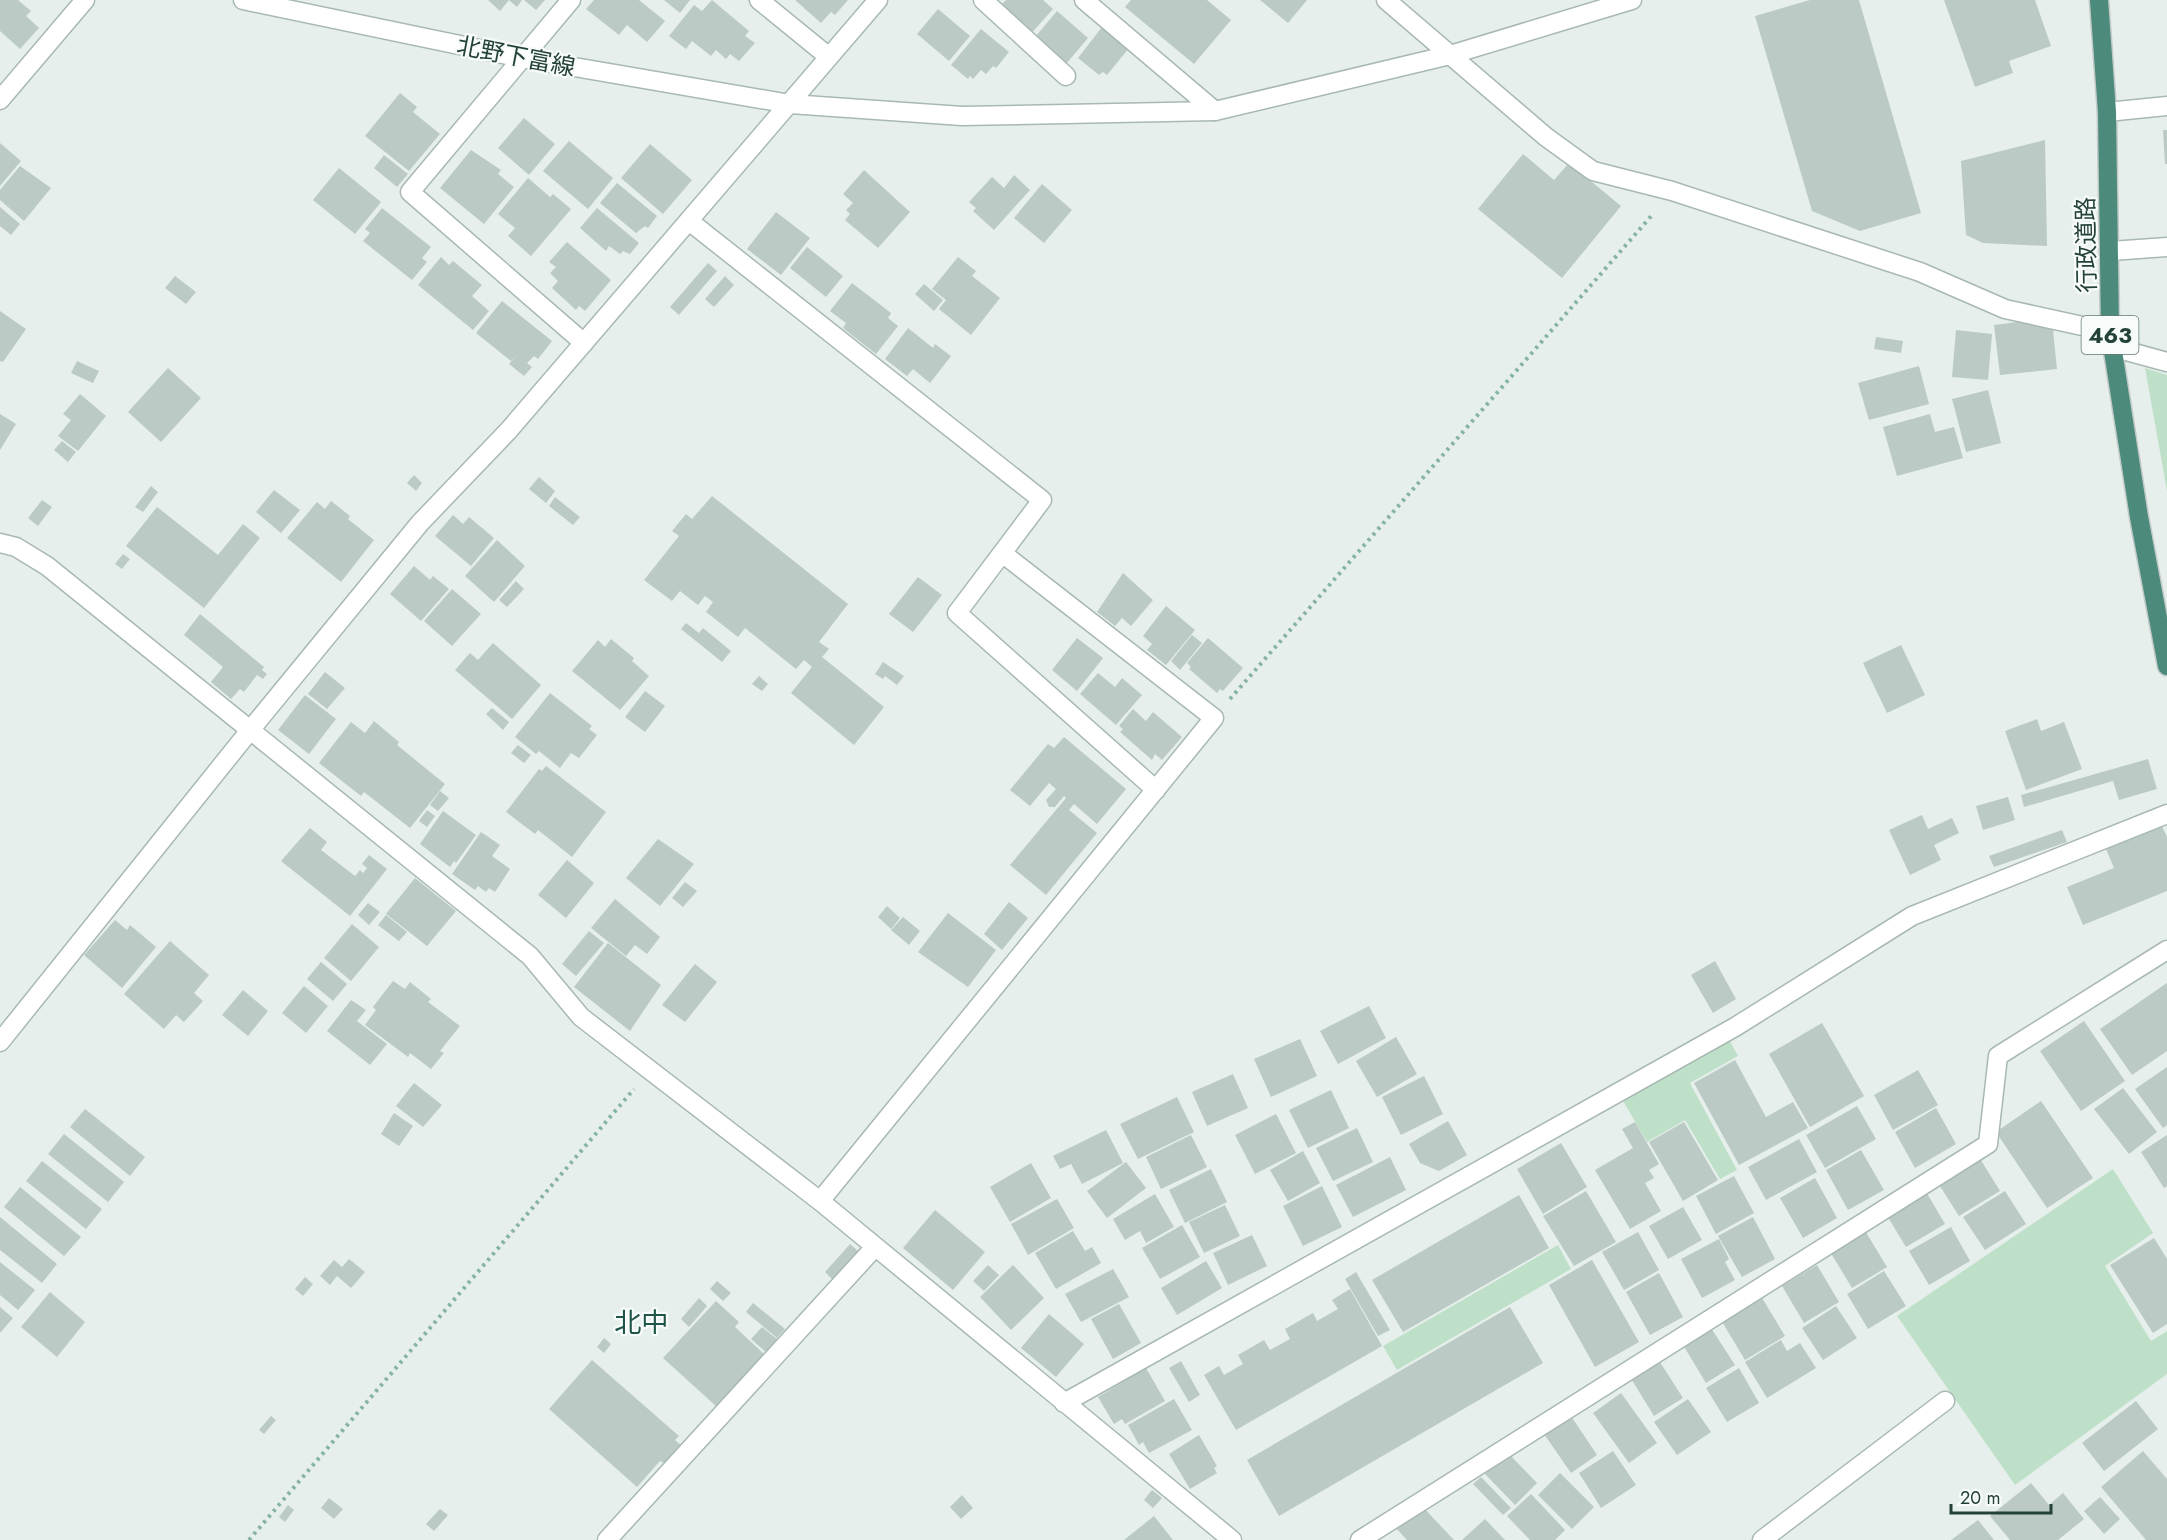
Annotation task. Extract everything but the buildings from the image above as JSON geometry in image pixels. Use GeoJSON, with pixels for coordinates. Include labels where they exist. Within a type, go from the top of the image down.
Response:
{"type":"FeatureCollection","features":[{"type":"Feature","properties":{"kind":"highway","name":"行政道路"},"geometry":{"type":"LineString","coordinates":[[2099,0],[2108,112],[2111,340],[2139,517],[2167,666]]}},
{"type":"Feature","properties":{"kind":"street"},"geometry":{"type":"LineString","coordinates":[[0,100],[85,0]]}},
{"type":"Feature","properties":{"kind":"street","name":"北野下富線"},"geometry":{"type":"LineString","coordinates":[[243,0],[522,58],[790,104],[962,116],[1215,111],[1450,55],[1632,0]]}},
{"type":"Feature","properties":{"kind":"street"},"geometry":{"type":"LineString","coordinates":[[571,0],[410,192],[584,343]]}},
{"type":"Feature","properties":{"kind":"street"},"geometry":{"type":"LineString","coordinates":[[759,0],[829,57]]}},
{"type":"Feature","properties":{"kind":"street"},"geometry":{"type":"LineString","coordinates":[[0,1042],[420,523],[509,430],[878,0]]}},
{"type":"Feature","properties":{"kind":"street"},"geometry":{"type":"LineString","coordinates":[[983,0],[1066,76]]}},
{"type":"Feature","properties":{"kind":"street"},"geometry":{"type":"LineString","coordinates":[[1084,0],[1215,111]]}},
{"type":"Feature","properties":{"kind":"street"},"geometry":{"type":"LineString","coordinates":[[1386,0],[1546,137],[1593,171],[1672,192],[1920,272],[2006,309],[2111,340],[2167,362]]}},
{"type":"Feature","properties":{"kind":"street"},"geometry":{"type":"LineString","coordinates":[[2108,112],[2167,106]]}},
{"type":"Feature","properties":{"kind":"street"},"geometry":{"type":"LineString","coordinates":[[689,221],[1042,500],[957,613],[1156,790]]}},
{"type":"Feature","properties":{"kind":"street"},"geometry":{"type":"LineString","coordinates":[[2110,251],[2167,248]]}},
{"type":"Feature","properties":{"kind":"street"},"geometry":{"type":"LineString","coordinates":[[0,543],[16,547],[47,566],[251,729],[530,956],[581,1017],[820,1201],[1232,1540]]}},
{"type":"Feature","properties":{"kind":"street"},"geometry":{"type":"LineString","coordinates":[[820,1201],[1214,718],[1002,553]]}},
{"type":"Feature","properties":{"kind":"street"},"geometry":{"type":"LineString","coordinates":[[1064,1403],[1735,1027],[1911,916],[2167,814]]}},
{"type":"Feature","properties":{"kind":"street"},"geometry":{"type":"LineString","coordinates":[[1360,1540],[1988,1144],[1998,1056],[2167,950]]}},
{"type":"Feature","properties":{"kind":"street"},"geometry":{"type":"LineString","coordinates":[[607,1540],[876,1247]]}},
{"type":"Feature","properties":{"kind":"street"},"geometry":{"type":"LineString","coordinates":[[1762,1540],[1945,1401]]}},
{"type":"Feature","properties":{"kind":"path"},"geometry":{"type":"LineString","coordinates":[[1214,718],[1672,192]]}},
{"type":"Feature","properties":{"kind":"path"},"geometry":{"type":"LineString","coordinates":[[249,1540],[649,1071]]}},
{"type":"Feature","properties":{"kind":"green space"},"geometry":{"type":"Polygon","coordinates":[[[2145,368],[2167,375],[2167,491],[2145,368]]]}},
{"type":"Feature","properties":{"kind":"green space"},"geometry":{"type":"Polygon","coordinates":[[[1726,1034],[1738,1056],[1690,1083],[1737,1170],[1720,1179],[1685,1120],[1647,1142],[1619,1094],[1726,1034]]]}},
{"type":"Feature","properties":{"kind":"green space"},"geometry":{"type":"Polygon","coordinates":[[[2113,1169],[2153,1233],[2105,1266],[2151,1341],[2167,1331],[2167,1374],[2015,1485],[1897,1316],[2113,1169]]]}},
{"type":"Feature","properties":{"kind":"green space"},"geometry":{"type":"Polygon","coordinates":[[[1558,1245],[1571,1269],[1397,1370],[1383,1346],[1558,1245]]]}},
{"type":"Feature","properties":{"kind":"district","name":"北中"},"geometry":{"type":"Point","coordinates":[641,1322]}}]}
